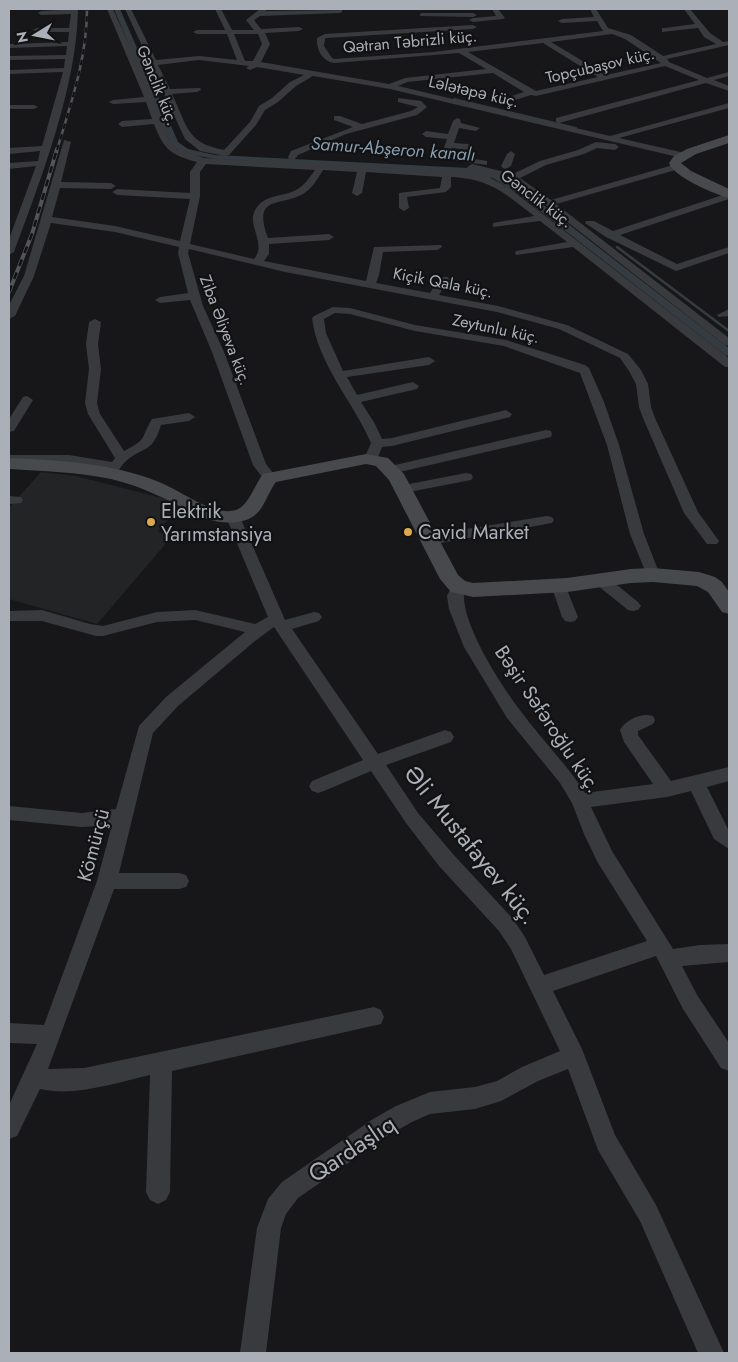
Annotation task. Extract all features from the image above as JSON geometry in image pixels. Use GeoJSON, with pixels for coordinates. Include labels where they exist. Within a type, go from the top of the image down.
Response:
{"type":"FeatureCollection","features":[{"type":"Feature","properties":{"kind":"street","name":"Gənclik küç."},"geometry":{"type":"LineString","coordinates":[[110,9],[164,139],[174,151],[192,158],[204,160],[476,176],[497,184],[729,364]]}},
{"type":"Feature","properties":{"kind":"street","name":"Gənclik küç."},"geometry":{"type":"LineString","coordinates":[[128,9],[189,139],[203,149],[226,153],[463,166],[519,175]]}},
{"type":"Feature","properties":{"kind":"street"},"geometry":{"type":"LineString","coordinates":[[214,18],[215,12],[219,9],[228,9]]}},
{"type":"Feature","properties":{"kind":"street"},"geometry":{"type":"LineString","coordinates":[[219,9],[242,63]]}},
{"type":"Feature","properties":{"kind":"street"},"geometry":{"type":"LineString","coordinates":[[245,72],[257,68],[266,44],[250,20],[264,9]]}},
{"type":"Feature","properties":{"kind":"street"},"geometry":{"type":"LineString","coordinates":[[422,15],[474,24],[501,18],[495,9]]}},
{"type":"Feature","properties":{"kind":"street"},"geometry":{"type":"LineString","coordinates":[[593,9],[605,29],[610,32],[628,38],[664,61],[729,89]]}},
{"type":"Feature","properties":{"kind":"street"},"geometry":{"type":"LineString","coordinates":[[687,9],[710,38],[724,46]]}},
{"type":"Feature","properties":{"kind":"street"},"geometry":{"type":"LineString","coordinates":[[9,252],[41,163],[68,70],[75,10],[42,13]]}},
{"type":"Feature","properties":{"kind":"street"},"geometry":{"type":"LineString","coordinates":[[257,14],[340,11]]}},
{"type":"Feature","properties":{"kind":"street"},"geometry":{"type":"LineString","coordinates":[[562,21],[598,19]]}},
{"type":"Feature","properties":{"kind":"street"},"geometry":{"type":"LineString","coordinates":[[474,24],[487,47]]}},
{"type":"Feature","properties":{"kind":"street","name":"Qətran Təbrizli küç."},"geometry":{"type":"LineString","coordinates":[[474,24],[377,30],[322,37],[320,46],[329,60],[343,64],[610,32]]}},
{"type":"Feature","properties":{"kind":"street"},"geometry":{"type":"LineString","coordinates":[[665,30],[699,26]]}},
{"type":"Feature","properties":{"kind":"street"},"geometry":{"type":"LineString","coordinates":[[197,32],[299,29]]}},
{"type":"Feature","properties":{"kind":"street"},"geometry":{"type":"LineString","coordinates":[[37,30],[73,30]]}},
{"type":"Feature","properties":{"kind":"street"},"geometry":{"type":"LineString","coordinates":[[205,41],[208,32]]}},
{"type":"Feature","properties":{"kind":"street"},"geometry":{"type":"LineString","coordinates":[[544,40],[605,78]]}},
{"type":"Feature","properties":{"kind":"street"},"geometry":{"type":"LineString","coordinates":[[9,46],[71,44]]}},
{"type":"Feature","properties":{"kind":"street","name":"Topçubaşov küç."},"geometry":{"type":"LineString","coordinates":[[462,50],[530,93],[544,93],[724,46]]}},
{"type":"Feature","properties":{"kind":"street"},"geometry":{"type":"LineString","coordinates":[[199,58],[202,49]]}},
{"type":"Feature","properties":{"kind":"street"},"geometry":{"type":"LineString","coordinates":[[9,58],[69,57]]}},
{"type":"Feature","properties":{"kind":"street","name":"Lələtəpə küç."},"geometry":{"type":"LineString","coordinates":[[154,63],[199,58],[242,63],[257,68],[297,70],[390,87],[678,162]]}},
{"type":"Feature","properties":{"kind":"street"},"geometry":{"type":"LineString","coordinates":[[9,72],[68,70]]}},
{"type":"Feature","properties":{"kind":"street"},"geometry":{"type":"LineString","coordinates":[[23,82],[29,71]]}},
{"type":"Feature","properties":{"kind":"street"},"geometry":{"type":"LineString","coordinates":[[390,87],[405,80],[494,71]]}},
{"type":"Feature","properties":{"kind":"street"},"geometry":{"type":"LineString","coordinates":[[226,153],[252,123],[262,108],[299,80],[313,73]]}},
{"type":"Feature","properties":{"kind":"street"},"geometry":{"type":"LineString","coordinates":[[559,120],[729,74]]}},
{"type":"Feature","properties":{"kind":"street"},"geometry":{"type":"LineString","coordinates":[[299,80],[326,86]]}},
{"type":"Feature","properties":{"kind":"street"},"geometry":{"type":"LineString","coordinates":[[167,92],[197,90]]}},
{"type":"Feature","properties":{"kind":"street"},"geometry":{"type":"LineString","coordinates":[[499,103],[530,93]]}},
{"type":"Feature","properties":{"kind":"street"},"geometry":{"type":"LineString","coordinates":[[113,102],[148,98]]}},
{"type":"Feature","properties":{"kind":"street"},"geometry":{"type":"LineString","coordinates":[[292,157],[294,153],[316,143],[361,127],[414,113],[423,107],[418,103],[390,98]]}},
{"type":"Feature","properties":{"kind":"street"},"geometry":{"type":"LineString","coordinates":[[518,110],[620,136],[729,105]]}},
{"type":"Feature","properties":{"kind":"street"},"geometry":{"type":"LineString","coordinates":[[9,107],[34,107]]}},
{"type":"Feature","properties":{"kind":"street"},"geometry":{"type":"LineString","coordinates":[[337,118],[361,127]]}},
{"type":"Feature","properties":{"kind":"street"},"geometry":{"type":"LineString","coordinates":[[122,124],[156,121]]}},
{"type":"Feature","properties":{"kind":"street"},"geometry":{"type":"LineString","coordinates":[[476,128],[456,123],[445,155],[448,158],[506,166],[574,214],[670,267],[676,268],[729,250]]}},
{"type":"Feature","properties":{"kind":"street"},"geometry":{"type":"LineString","coordinates":[[426,134],[468,147]]}},
{"type":"Feature","properties":{"kind":"street"},"geometry":{"type":"LineString","coordinates":[[555,202],[678,162],[729,139]]}},
{"type":"Feature","properties":{"kind":"street"},"geometry":{"type":"LineString","coordinates":[[9,316],[29,276],[68,142]]}},
{"type":"Feature","properties":{"kind":"street"},"geometry":{"type":"LineString","coordinates":[[519,175],[543,163],[601,144],[653,159],[678,162],[686,174],[729,195]]}},
{"type":"Feature","properties":{"kind":"street"},"geometry":{"type":"LineString","coordinates":[[9,151],[45,148]]}},
{"type":"Feature","properties":{"kind":"street"},"geometry":{"type":"LineString","coordinates":[[506,166],[511,154]]}},
{"type":"Feature","properties":{"kind":"street","name":"Ziba Əliyeva küç."},"geometry":{"type":"LineString","coordinates":[[204,160],[196,167],[195,172],[195,196],[183,253],[184,261],[194,296],[218,352],[260,465],[270,478]]}},
{"type":"Feature","properties":{"kind":"street"},"geometry":{"type":"LineString","coordinates":[[9,166],[41,163]]}},
{"type":"Feature","properties":{"kind":"street"},"geometry":{"type":"LineString","coordinates":[[258,261],[266,253],[257,220],[264,204],[268,201],[301,193],[321,167]]}},
{"type":"Feature","properties":{"kind":"street"},"geometry":{"type":"LineString","coordinates":[[357,194],[362,169]]}},
{"type":"Feature","properties":{"kind":"street"},"geometry":{"type":"LineString","coordinates":[[404,208],[402,195],[440,191],[446,187],[447,174]]}},
{"type":"Feature","properties":{"kind":"street"},"geometry":{"type":"LineString","coordinates":[[57,185],[195,196]]}},
{"type":"Feature","properties":{"kind":"street"},"geometry":{"type":"LineString","coordinates":[[610,235],[729,195]]}},
{"type":"Feature","properties":{"kind":"street","name":"Gənclik küç."},"geometry":{"type":"LineString","coordinates":[[555,202],[729,343]]}},
{"type":"Feature","properties":{"kind":"street"},"geometry":{"type":"LineString","coordinates":[[497,225],[542,218]]}},
{"type":"Feature","properties":{"kind":"street","name":"Kiçik Qala küç."},"geometry":{"type":"LineString","coordinates":[[47,219],[90,224],[185,244],[258,261],[282,272],[370,284],[498,309],[563,327],[624,356],[635,370],[642,384],[647,412],[691,512],[712,541]]}},
{"type":"Feature","properties":{"kind":"street"},"geometry":{"type":"LineString","coordinates":[[9,226],[20,225]]}},
{"type":"Feature","properties":{"kind":"street"},"geometry":{"type":"LineString","coordinates":[[264,241],[329,237]]}},
{"type":"Feature","properties":{"kind":"street"},"geometry":{"type":"LineString","coordinates":[[520,254],[574,244]]}},
{"type":"Feature","properties":{"kind":"street"},"geometry":{"type":"LineString","coordinates":[[370,284],[374,275],[378,249],[437,246]]}},
{"type":"Feature","properties":{"kind":"street"},"geometry":{"type":"LineString","coordinates":[[433,296],[444,279]]}},
{"type":"Feature","properties":{"kind":"street"},"geometry":{"type":"LineString","coordinates":[[160,300],[194,296]]}},
{"type":"Feature","properties":{"kind":"street","name":"Zeytunlu küç."},"geometry":{"type":"LineString","coordinates":[[339,375],[318,324],[320,315],[333,310],[350,311],[415,328],[506,343],[580,368],[584,371],[598,402],[613,445],[637,534],[653,575]]}},
{"type":"Feature","properties":{"kind":"street"},"geometry":{"type":"LineString","coordinates":[[95,322],[92,344],[95,369],[91,403],[115,466]]}},
{"type":"Feature","properties":{"kind":"street"},"geometry":{"type":"LineString","coordinates":[[429,361],[339,375],[368,424],[374,451],[382,462],[392,470],[404,489],[450,579],[458,587],[473,590],[558,585],[638,575],[653,575],[699,579],[708,582],[715,587],[729,607]]}},
{"type":"Feature","properties":{"kind":"street"},"geometry":{"type":"LineString","coordinates":[[353,400],[413,386]]}},
{"type":"Feature","properties":{"kind":"street"},"geometry":{"type":"LineString","coordinates":[[9,428],[26,400]]}},
{"type":"Feature","properties":{"kind":"street"},"geometry":{"type":"LineString","coordinates":[[9,459],[69,459],[115,466],[209,514],[232,517],[251,509],[270,478],[374,451],[392,442],[506,414]]}},
{"type":"Feature","properties":{"kind":"street"},"geometry":{"type":"LineString","coordinates":[[9,464],[115,466],[144,446],[151,437],[156,422],[189,417]]}},
{"type":"Feature","properties":{"kind":"street"},"geometry":{"type":"LineString","coordinates":[[392,470],[546,434]]}},
{"type":"Feature","properties":{"kind":"street"},"geometry":{"type":"LineString","coordinates":[[404,489],[466,477]]}},
{"type":"Feature","properties":{"kind":"street","name":"Əli Mustafayev küç."},"geometry":{"type":"LineString","coordinates":[[232,517],[279,623],[412,818],[446,860],[506,925],[518,943],[574,1056],[606,1142],[648,1214],[694,1319],[712,1353]]}},
{"type":"Feature","properties":{"kind":"street"},"geometry":{"type":"LineString","coordinates":[[430,540],[547,520]]}},
{"type":"Feature","properties":{"kind":"street"},"geometry":{"type":"LineString","coordinates":[[602,581],[634,606]]}},
{"type":"Feature","properties":{"kind":"street"},"geometry":{"type":"LineString","coordinates":[[558,585],[570,617]]}},
{"type":"Feature","properties":{"kind":"street","name":"Bəşir Səfəroğlu küç."},"geometry":{"type":"LineString","coordinates":[[458,587],[455,596],[457,609],[472,647],[513,714],[566,778],[580,801],[593,834],[605,857],[665,952],[690,1002],[729,1061]]}},
{"type":"Feature","properties":{"kind":"street"},"geometry":{"type":"LineString","coordinates":[[9,616],[34,614],[52,617],[93,631],[108,630],[157,617],[195,615],[256,630]]}},
{"type":"Feature","properties":{"kind":"street","name":"Kömürçü"},"geometry":{"type":"LineString","coordinates":[[9,1128],[34,1077],[51,1035],[107,881],[145,731],[151,722],[230,655],[256,630],[279,623],[314,617]]}},
{"type":"Feature","properties":{"kind":"street"},"geometry":{"type":"LineString","coordinates":[[646,720],[632,726],[628,730],[630,737],[667,790]]}},
{"type":"Feature","properties":{"kind":"street"},"geometry":{"type":"LineString","coordinates":[[318,786],[373,763],[445,737]]}},
{"type":"Feature","properties":{"kind":"street"},"geometry":{"type":"LineString","coordinates":[[580,801],[667,790],[698,784],[729,774]]}},
{"type":"Feature","properties":{"kind":"street"},"geometry":{"type":"LineString","coordinates":[[698,784],[720,834],[729,841]]}},
{"type":"Feature","properties":{"kind":"street"},"geometry":{"type":"LineString","coordinates":[[9,813],[82,820],[124,816]]}},
{"type":"Feature","properties":{"kind":"street"},"geometry":{"type":"LineString","coordinates":[[107,881],[179,881]]}},
{"type":"Feature","properties":{"kind":"street"},"geometry":{"type":"LineString","coordinates":[[540,986],[665,952],[729,953]]}},
{"type":"Feature","properties":{"kind":"street"},"geometry":{"type":"LineString","coordinates":[[34,1077],[52,1081],[84,1079],[374,1017]]}},
{"type":"Feature","properties":{"kind":"street"},"geometry":{"type":"LineString","coordinates":[[9,1033],[51,1035]]}},
{"type":"Feature","properties":{"kind":"street","name":"Qardaşlıq"},"geometry":{"type":"LineString","coordinates":[[253,1353],[269,1228],[276,1207],[290,1190],[381,1127],[404,1114],[430,1103],[475,1098],[501,1090],[530,1074],[574,1056]]}},
{"type":"Feature","properties":{"kind":"street"},"geometry":{"type":"LineString","coordinates":[[158,1192],[160,1063]]}},
{"type":"Feature","properties":{"kind":"shaded area"},"geometry":{"type":"Polygon","coordinates":[[[41,472],[76,476],[181,503],[158,532],[171,535],[168,541],[97,624],[9,599],[9,508],[41,472]]]}},
{"type":"Feature","properties":{"kind":"waterway","name":"Samur-Abşeron kanalı"},"geometry":{"type":"LineString","coordinates":[[117,9],[174,143],[185,151],[215,157],[468,171],[496,176],[521,192],[729,353]]}},
{"type":"Feature","properties":{"kind":"waterway"},"geometry":{"type":"LineString","coordinates":[[454,99],[576,128]]}},
{"type":"Feature","properties":{"kind":"waterway"},"geometry":{"type":"LineString","coordinates":[[617,247],[729,331]]}},
{"type":"Feature","properties":{"kind":"railway"},"geometry":{"type":"LineString","coordinates":[[57,150],[73,98],[81,63],[87,9]]}},
{"type":"Feature","properties":{"kind":"railway"},"geometry":{"type":"LineString","coordinates":[[9,292],[32,234],[57,149]]}},
{"type":"Feature","properties":{"kind":"place","name":"Elektrik Yarımstansiya"},"geometry":{"type":"Point","coordinates":[151,522]}},
{"type":"Feature","properties":{"kind":"place","name":"Cavid Market"},"geometry":{"type":"Point","coordinates":[408,532]}}]}
